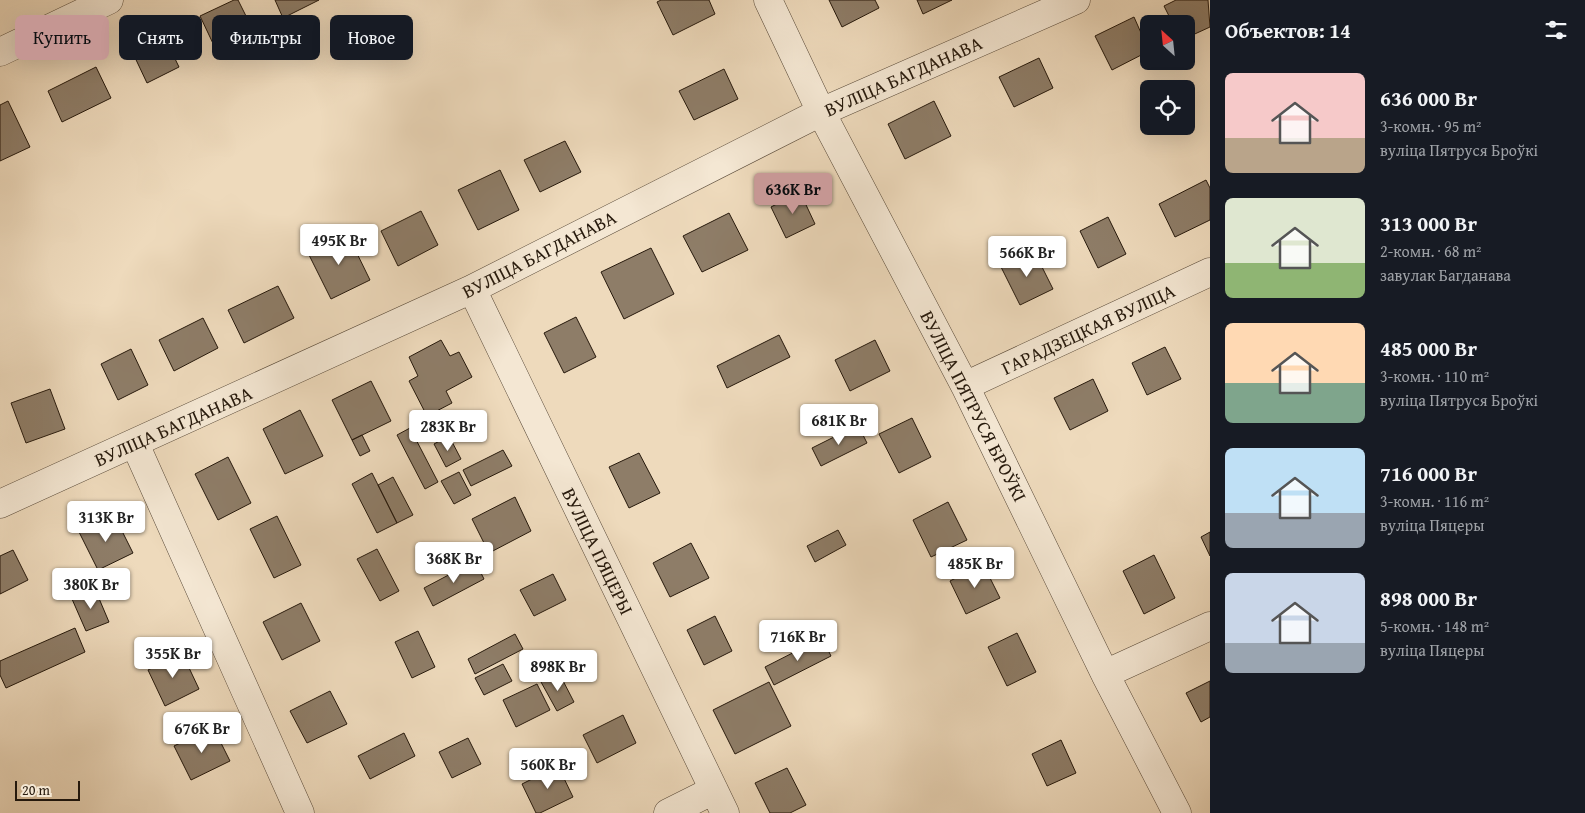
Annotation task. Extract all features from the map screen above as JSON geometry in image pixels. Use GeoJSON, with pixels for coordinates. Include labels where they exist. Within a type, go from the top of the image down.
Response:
{"type":"FeatureCollection","features":[{"type":"Feature","properties":{"kind":"street"},"geometry":{"type":"LineString","coordinates":[[0,52],[109,0]]}},
{"type":"Feature","properties":{"kind":"street","name":"ВУЛІЦА ПЯТРУСЯ БРОЎКІ"},"geometry":{"type":"LineString","coordinates":[[768,0],[821,112],[965,386],[1105,674],[1177,813]]}},
{"type":"Feature","properties":{"kind":"street","name":"ВУЛІЦА БАГДАНАВА"},"geometry":{"type":"LineString","coordinates":[[0,504],[472,289],[821,112],[1076,0]]}},
{"type":"Feature","properties":{"kind":"street","name":"ГАРАДЗЕЦКАЯ ВУЛІЦА"},"geometry":{"type":"LineString","coordinates":[[965,386],[1210,272]]}},
{"type":"Feature","properties":{"kind":"street","name":"ВУЛІЦА ПЯЦЕРЫ"},"geometry":{"type":"LineString","coordinates":[[472,289],[720,802]]}},
{"type":"Feature","properties":{"kind":"street"},"geometry":{"type":"LineString","coordinates":[[135,444],[300,813]]}},
{"type":"Feature","properties":{"kind":"street"},"geometry":{"type":"LineString","coordinates":[[1105,674],[1210,626]]}},
{"type":"Feature","properties":{"kind":"street"},"geometry":{"type":"LineString","coordinates":[[668,813],[720,802]]}},
{"type":"Feature","properties":{"kind":"building"},"geometry":{"type":"Polygon","coordinates":[[[234,0],[238,0],[246,15],[212,15],[212,41],[202,20],[202,15],[234,0]]]}},
{"type":"Feature","properties":{"kind":"building"},"geometry":{"type":"Polygon","coordinates":[[[275,0],[319,0],[289,15],[282,15],[275,0]]]}},
{"type":"Feature","properties":{"kind":"building"},"geometry":{"type":"Polygon","coordinates":[[[661,0],[709,0],[715,14],[673,35],[657,2],[661,0]]]}},
{"type":"Feature","properties":{"kind":"building"},"geometry":{"type":"Polygon","coordinates":[[[829,0],[875,0],[879,8],[842,27],[829,0]]]}},
{"type":"Feature","properties":{"kind":"building"},"geometry":{"type":"Polygon","coordinates":[[[917,0],[952,0],[923,14],[917,0]]]}},
{"type":"Feature","properties":{"kind":"building"},"geometry":{"type":"Polygon","coordinates":[[[1176,0],[1208,0],[1210,27],[1195,34],[1195,15],[1168,15],[1164,6],[1176,0]]]}},
{"type":"Feature","properties":{"kind":"building"},"geometry":{"type":"Polygon","coordinates":[[[1134,17],[1140,31],[1140,56],[1112,70],[1095,36],[1134,17]]]}},
{"type":"Feature","properties":{"kind":"building"},"geometry":{"type":"Polygon","coordinates":[[[1039,58],[1053,88],[1014,107],[999,77],[1039,58]]]}},
{"type":"Feature","properties":{"kind":"building"},"geometry":{"type":"Polygon","coordinates":[[[136,60],[176,60],[179,67],[147,83],[136,60]]]}},
{"type":"Feature","properties":{"kind":"building"},"geometry":{"type":"Polygon","coordinates":[[[96,67],[111,98],[62,122],[48,91],[96,67]]]}},
{"type":"Feature","properties":{"kind":"building"},"geometry":{"type":"Polygon","coordinates":[[[724,69],[738,99],[694,120],[679,91],[724,69]]]}},
{"type":"Feature","properties":{"kind":"building"},"geometry":{"type":"Polygon","coordinates":[[[8,101],[30,147],[0,161],[0,105],[8,101]]]}},
{"type":"Feature","properties":{"kind":"building"},"geometry":{"type":"Polygon","coordinates":[[[934,101],[951,136],[905,159],[888,124],[934,101]]]}},
{"type":"Feature","properties":{"kind":"building"},"geometry":{"type":"Polygon","coordinates":[[[565,141],[581,172],[540,192],[524,160],[565,141]]]}},
{"type":"Feature","properties":{"kind":"building"},"geometry":{"type":"Polygon","coordinates":[[[500,170],[519,210],[478,230],[458,190],[500,170]]]}},
{"type":"Feature","properties":{"kind":"building"},"geometry":{"type":"Polygon","coordinates":[[[1206,180],[1210,188],[1210,220],[1175,237],[1159,204],[1206,180]]]}},
{"type":"Feature","properties":{"kind":"building"},"geometry":{"type":"Polygon","coordinates":[[[800,192],[815,224],[786,238],[771,207],[800,192]]]}},
{"type":"Feature","properties":{"kind":"building"},"geometry":{"type":"Polygon","coordinates":[[[421,211],[438,245],[398,266],[381,231],[421,211]]]}},
{"type":"Feature","properties":{"kind":"building"},"geometry":{"type":"Polygon","coordinates":[[[729,213],[748,250],[702,272],[683,236],[729,213]]]}},
{"type":"Feature","properties":{"kind":"building"},"geometry":{"type":"Polygon","coordinates":[[[1108,217],[1126,254],[1098,268],[1080,231],[1108,217]]]}},
{"type":"Feature","properties":{"kind":"building"},"geometry":{"type":"Polygon","coordinates":[[[347,233],[370,280],[331,299],[308,253],[347,233]]]}},
{"type":"Feature","properties":{"kind":"building"},"geometry":{"type":"Polygon","coordinates":[[[651,248],[674,294],[624,319],[601,272],[651,248]]]}},
{"type":"Feature","properties":{"kind":"building"},"geometry":{"type":"Polygon","coordinates":[[[1034,251],[1053,289],[1020,305],[1001,267],[1034,251]]]}},
{"type":"Feature","properties":{"kind":"building"},"geometry":{"type":"Polygon","coordinates":[[[278,286],[294,318],[244,343],[228,310],[278,286]]]}},
{"type":"Feature","properties":{"kind":"building"},"geometry":{"type":"Polygon","coordinates":[[[576,317],[596,357],[564,373],[544,333],[576,317]]]}},
{"type":"Feature","properties":{"kind":"building"},"geometry":{"type":"Polygon","coordinates":[[[203,318],[218,348],[174,371],[159,340],[203,318]]]}},
{"type":"Feature","properties":{"kind":"building"},"geometry":{"type":"Polygon","coordinates":[[[779,335],[790,357],[727,388],[717,366],[779,335]]]}},
{"type":"Feature","properties":{"kind":"building"},"geometry":{"type":"Polygon","coordinates":[[[441,340],[450,356],[459,352],[472,377],[446,391],[452,403],[427,416],[409,381],[418,376],[409,357],[441,340]]]}},
{"type":"Feature","properties":{"kind":"building"},"geometry":{"type":"Polygon","coordinates":[[[875,340],[890,371],[850,391],[835,360],[875,340]]]}},
{"type":"Feature","properties":{"kind":"building"},"geometry":{"type":"Polygon","coordinates":[[[1165,347],[1181,379],[1147,395],[1132,363],[1165,347]]]}},
{"type":"Feature","properties":{"kind":"building"},"geometry":{"type":"Polygon","coordinates":[[[131,349],[148,385],[118,400],[101,364],[131,349]]]}},
{"type":"Feature","properties":{"kind":"building"},"geometry":{"type":"Polygon","coordinates":[[[1093,379],[1108,411],[1070,430],[1054,398],[1093,379]]]}},
{"type":"Feature","properties":{"kind":"building"},"geometry":{"type":"Polygon","coordinates":[[[371,381],[391,421],[352,440],[332,400],[371,381]]]}},
{"type":"Feature","properties":{"kind":"building"},"geometry":{"type":"Polygon","coordinates":[[[50,389],[65,429],[26,443],[11,403],[50,389]]]}},
{"type":"Feature","properties":{"kind":"building"},"geometry":{"type":"Polygon","coordinates":[[[300,410],[323,456],[285,474],[263,429],[300,410]]]}},
{"type":"Feature","properties":{"kind":"building"},"geometry":{"type":"Polygon","coordinates":[[[912,418],[931,457],[899,473],[879,434],[912,418]]]}},
{"type":"Feature","properties":{"kind":"building"},"geometry":{"type":"Polygon","coordinates":[[[858,425],[867,443],[821,466],[812,448],[858,425]]]}},
{"type":"Feature","properties":{"kind":"building"},"geometry":{"type":"Polygon","coordinates":[[[410,428],[438,482],[425,489],[397,435],[410,428]]]}},
{"type":"Feature","properties":{"kind":"building"},"geometry":{"type":"Polygon","coordinates":[[[362,435],[370,451],[360,456],[352,440],[362,435]]]}},
{"type":"Feature","properties":{"kind":"building"},"geometry":{"type":"Polygon","coordinates":[[[449,436],[461,459],[446,467],[434,444],[449,436]]]}},
{"type":"Feature","properties":{"kind":"building"},"geometry":{"type":"Polygon","coordinates":[[[503,450],[512,466],[471,486],[463,470],[503,450]]]}},
{"type":"Feature","properties":{"kind":"building"},"geometry":{"type":"Polygon","coordinates":[[[639,453],[660,493],[629,508],[609,467],[639,453]]]}},
{"type":"Feature","properties":{"kind":"building"},"geometry":{"type":"Polygon","coordinates":[[[228,457],[251,503],[218,520],[195,474],[228,457]]]}},
{"type":"Feature","properties":{"kind":"building"},"geometry":{"type":"Polygon","coordinates":[[[459,472],[471,495],[454,504],[441,481],[459,472]]]}},
{"type":"Feature","properties":{"kind":"building"},"geometry":{"type":"Polygon","coordinates":[[[372,473],[397,523],[377,533],[352,484],[372,473]]]}},
{"type":"Feature","properties":{"kind":"building"},"geometry":{"type":"Polygon","coordinates":[[[393,477],[413,515],[397,523],[378,485],[393,477]]]}},
{"type":"Feature","properties":{"kind":"building"},"geometry":{"type":"Polygon","coordinates":[[[515,497],[531,531],[489,553],[472,519],[515,497]]]}},
{"type":"Feature","properties":{"kind":"building"},"geometry":{"type":"Polygon","coordinates":[[[948,502],[967,540],[931,557],[913,520],[948,502]]]}},
{"type":"Feature","properties":{"kind":"building"},"geometry":{"type":"Polygon","coordinates":[[[114,515],[133,553],[98,570],[79,532],[114,515]]]}},
{"type":"Feature","properties":{"kind":"building"},"geometry":{"type":"Polygon","coordinates":[[[277,516],[301,565],[274,578],[250,529],[277,516]]]}},
{"type":"Feature","properties":{"kind":"building"},"geometry":{"type":"Polygon","coordinates":[[[838,530],[846,545],[815,562],[807,546],[838,530]]]}},
{"type":"Feature","properties":{"kind":"building"},"geometry":{"type":"Polygon","coordinates":[[[1210,532],[1210,556],[1201,537],[1210,532]]]}},
{"type":"Feature","properties":{"kind":"building"},"geometry":{"type":"Polygon","coordinates":[[[691,543],[709,578],[670,597],[653,563],[691,543]]]}},
{"type":"Feature","properties":{"kind":"building"},"geometry":{"type":"Polygon","coordinates":[[[377,549],[399,591],[380,601],[357,559],[377,549]]]}},
{"type":"Feature","properties":{"kind":"building"},"geometry":{"type":"Polygon","coordinates":[[[13,550],[28,580],[0,594],[0,556],[13,550]]]}},
{"type":"Feature","properties":{"kind":"building"},"geometry":{"type":"Polygon","coordinates":[[[1154,555],[1175,598],[1144,614],[1123,571],[1154,555]]]}},
{"type":"Feature","properties":{"kind":"building"},"geometry":{"type":"Polygon","coordinates":[[[475,561],[484,579],[433,606],[424,588],[475,561]]]}},
{"type":"Feature","properties":{"kind":"building"},"geometry":{"type":"Polygon","coordinates":[[[983,564],[1000,598],[966,614],[950,581],[983,564]]]}},
{"type":"Feature","properties":{"kind":"building"},"geometry":{"type":"Polygon","coordinates":[[[553,574],[566,600],[534,616],[520,590],[553,574]]]}},
{"type":"Feature","properties":{"kind":"building"},"geometry":{"type":"Polygon","coordinates":[[[95,589],[109,622],[86,631],[72,599],[95,589]]]}},
{"type":"Feature","properties":{"kind":"building"},"geometry":{"type":"Polygon","coordinates":[[[301,603],[320,641],[282,660],[263,622],[301,603]]]}},
{"type":"Feature","properties":{"kind":"building"},"geometry":{"type":"Polygon","coordinates":[[[715,616],[732,651],[704,665],[687,630],[715,616]]]}},
{"type":"Feature","properties":{"kind":"building"},"geometry":{"type":"Polygon","coordinates":[[[75,628],[85,652],[6,688],[0,675],[0,661],[75,628]]]}},
{"type":"Feature","properties":{"kind":"building"},"geometry":{"type":"Polygon","coordinates":[[[418,631],[435,667],[412,678],[395,642],[418,631]]]}},
{"type":"Feature","properties":{"kind":"building"},"geometry":{"type":"Polygon","coordinates":[[[1017,633],[1036,672],[1007,686],[988,647],[1017,633]]]}},
{"type":"Feature","properties":{"kind":"building"},"geometry":{"type":"Polygon","coordinates":[[[515,634],[523,649],[475,674],[468,659],[515,634]]]}},
{"type":"Feature","properties":{"kind":"building"},"geometry":{"type":"Polygon","coordinates":[[[822,638],[831,656],[774,685],[765,667],[822,638]]]}},
{"type":"Feature","properties":{"kind":"building"},"geometry":{"type":"Polygon","coordinates":[[[182,653],[199,689],[165,706],[148,670],[182,653]]]}},
{"type":"Feature","properties":{"kind":"building"},"geometry":{"type":"Polygon","coordinates":[[[503,664],[512,681],[484,695],[475,678],[503,664]]]}},
{"type":"Feature","properties":{"kind":"building"},"geometry":{"type":"Polygon","coordinates":[[[559,673],[574,702],[557,711],[541,682],[559,673]]]}},
{"type":"Feature","properties":{"kind":"building"},"geometry":{"type":"Polygon","coordinates":[[[1210,681],[1210,717],[1201,722],[1186,693],[1210,681]]]}},
{"type":"Feature","properties":{"kind":"building"},"geometry":{"type":"Polygon","coordinates":[[[769,682],[791,726],[735,754],[713,710],[769,682]]]}},
{"type":"Feature","properties":{"kind":"building"},"geometry":{"type":"Polygon","coordinates":[[[537,684],[550,710],[516,727],[503,700],[537,684]]]}},
{"type":"Feature","properties":{"kind":"building"},"geometry":{"type":"Polygon","coordinates":[[[330,691],[347,724],[307,743],[290,711],[330,691]]]}},
{"type":"Feature","properties":{"kind":"building"},"geometry":{"type":"Polygon","coordinates":[[[623,715],[636,743],[597,763],[583,735],[623,715]]]}},
{"type":"Feature","properties":{"kind":"building"},"geometry":{"type":"Polygon","coordinates":[[[213,727],[230,761],[191,780],[174,746],[213,727]]]}},
{"type":"Feature","properties":{"kind":"building"},"geometry":{"type":"Polygon","coordinates":[[[404,733],[415,756],[370,779],[358,756],[404,733]]]}},
{"type":"Feature","properties":{"kind":"building"},"geometry":{"type":"Polygon","coordinates":[[[468,738],[481,764],[452,778],[439,752],[468,738]]]}},
{"type":"Feature","properties":{"kind":"building"},"geometry":{"type":"Polygon","coordinates":[[[1061,740],[1076,773],[1047,786],[1032,754],[1061,740]]]}},
{"type":"Feature","properties":{"kind":"building"},"geometry":{"type":"Polygon","coordinates":[[[558,766],[573,797],[540,813],[536,813],[522,784],[558,766]]]}},
{"type":"Feature","properties":{"kind":"building"},"geometry":{"type":"Polygon","coordinates":[[[787,768],[806,805],[790,813],[770,813],[755,783],[787,768]]]}}]}
